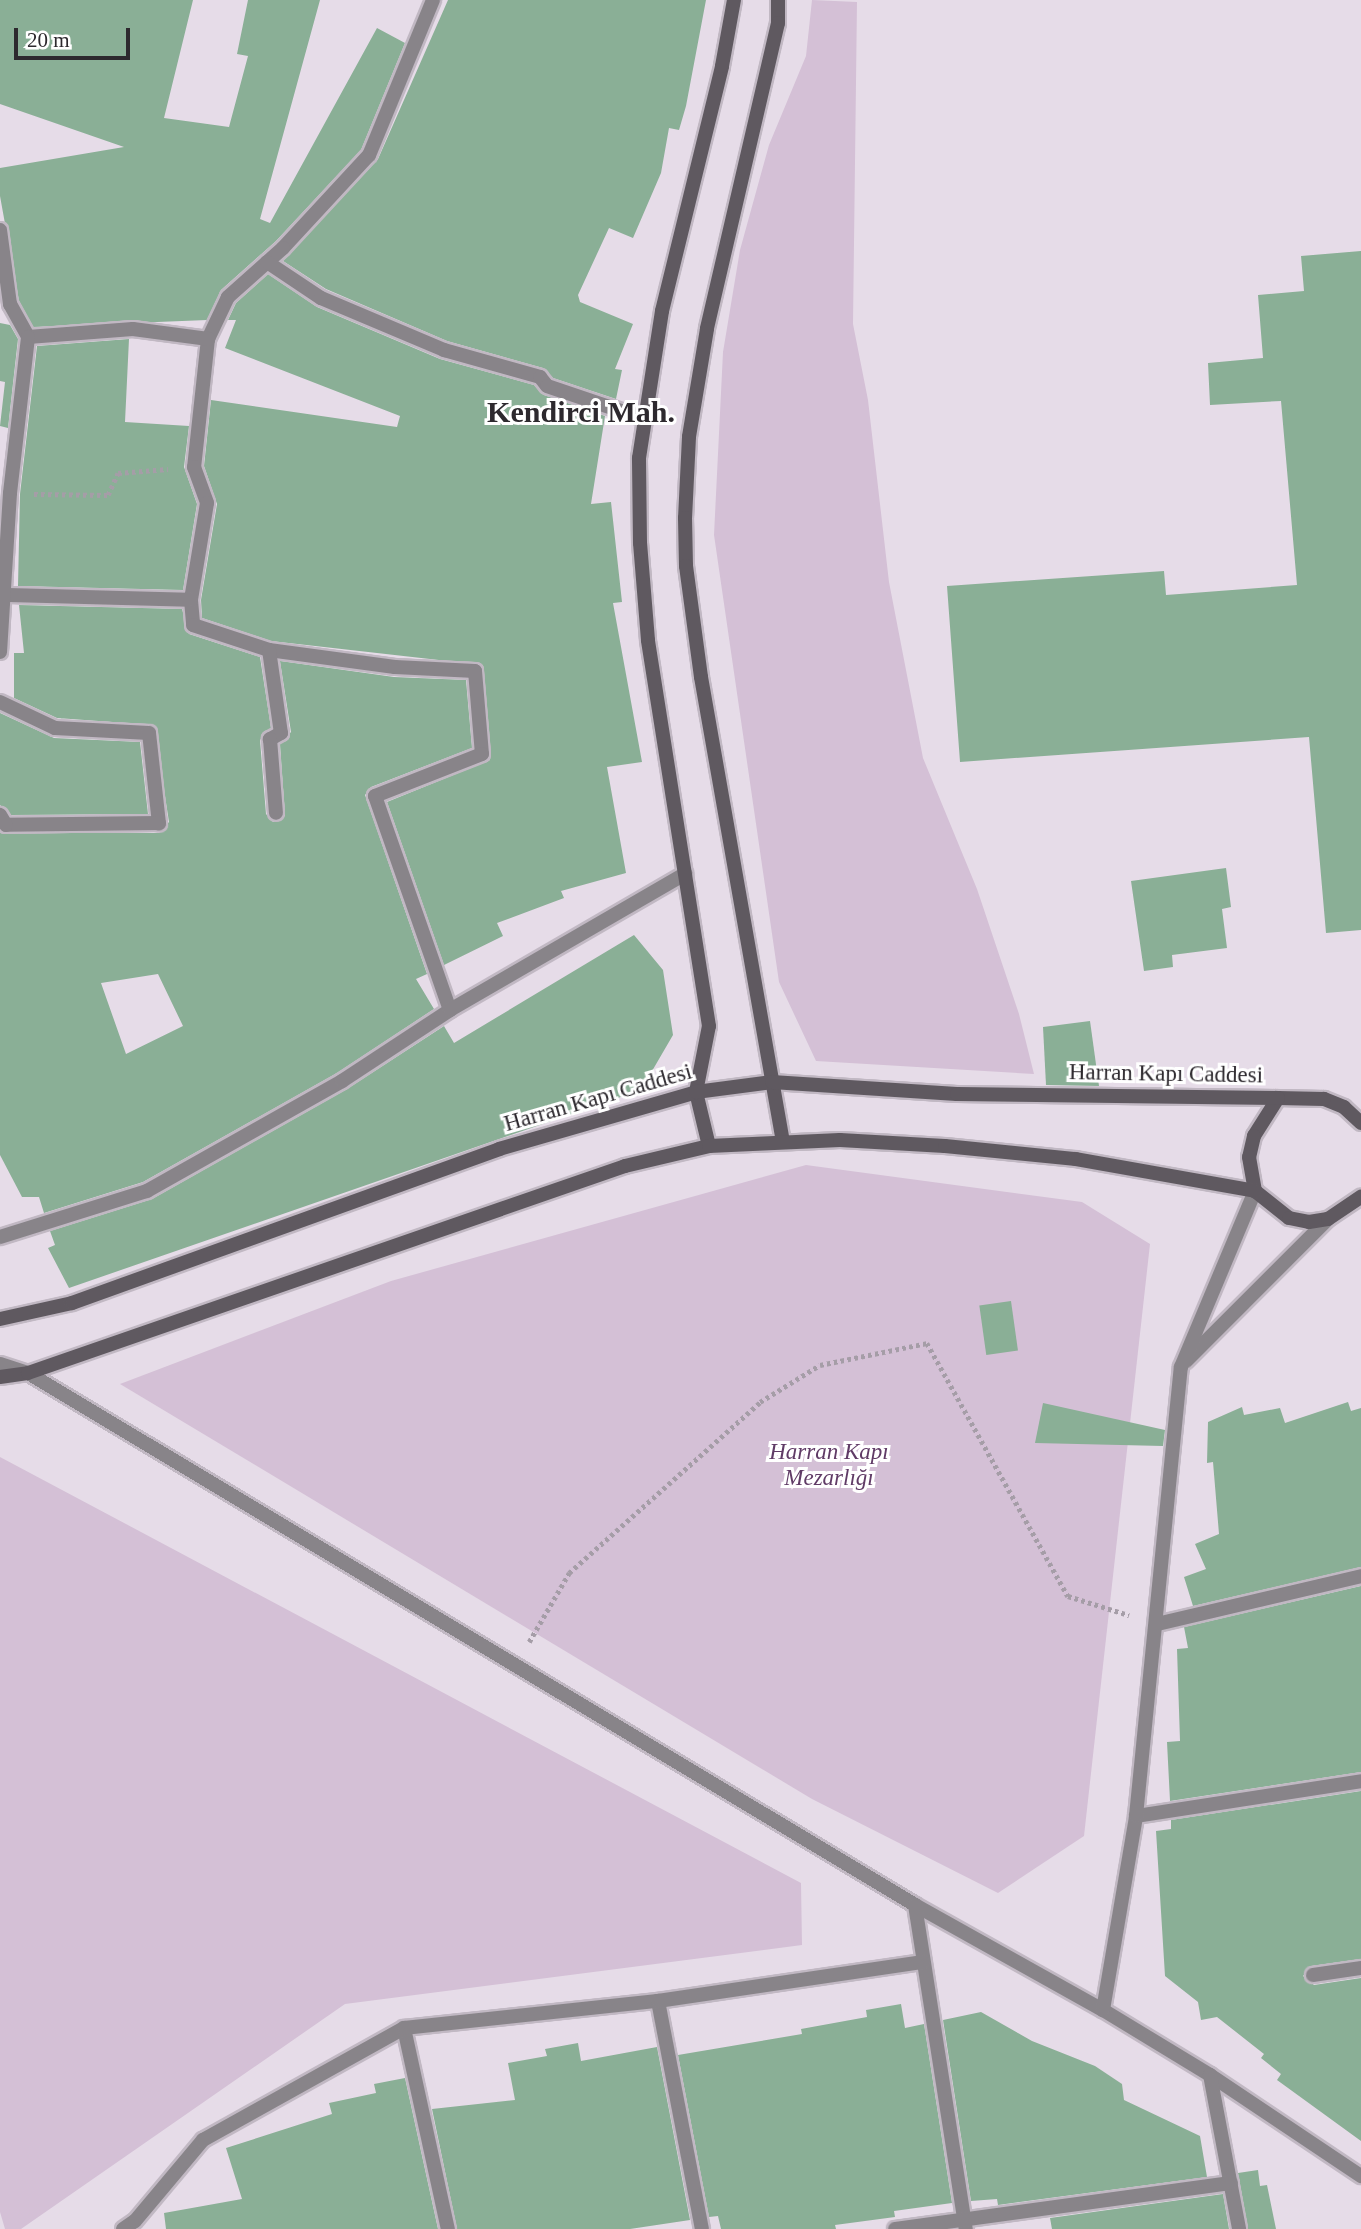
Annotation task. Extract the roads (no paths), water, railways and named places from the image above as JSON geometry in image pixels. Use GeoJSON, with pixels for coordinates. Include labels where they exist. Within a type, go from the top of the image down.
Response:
{"type":"FeatureCollection","features":[{"type":"Feature","properties":{"kind":"main road"},"geometry":{"type":"LineString","coordinates":[[709,1146],[696,1092],[709,1026],[645,598],[639,458],[662,311],[722,66],[734,0]]}},
{"type":"Feature","properties":{"kind":"main road"},"geometry":{"type":"LineString","coordinates":[[778,0],[778,23],[707,329],[689,437],[685,518],[686,566],[701,677],[783,1140]]}},
{"type":"Feature","properties":{"kind":"main road","name":"Harran Kapı Caddesi"},"geometry":{"type":"LineString","coordinates":[[0,1319],[72,1303],[499,1149],[696,1092],[772,1082],[957,1094],[1324,1099],[1344,1107]]}},
{"type":"Feature","properties":{"kind":"main road"},"geometry":{"type":"LineString","coordinates":[[1255,1191],[1249,1157],[1254,1136],[1278,1098]]}},
{"type":"Feature","properties":{"kind":"main road"},"geometry":{"type":"LineString","coordinates":[[1344,1107],[1361,1107]]}},
{"type":"Feature","properties":{"kind":"main road"},"geometry":{"type":"LineString","coordinates":[[1344,1107],[1361,1123]]}},
{"type":"Feature","properties":{"kind":"main road"},"geometry":{"type":"LineString","coordinates":[[0,1377],[29,1373],[625,1166],[709,1146],[783,1140],[945,1146],[1076,1159],[1255,1191],[1289,1218],[1328,1219],[1353,1210],[1361,1197]]}},
{"type":"Feature","properties":{"kind":"street"},"geometry":{"type":"LineString","coordinates":[[433,0],[369,155],[267,262],[228,297],[208,339],[194,467],[207,503],[191,600],[193,625],[269,650],[395,667],[475,671],[482,754],[375,796],[450,1010]]}},
{"type":"Feature","properties":{"kind":"street"},"geometry":{"type":"LineString","coordinates":[[0,230],[5,304],[28,337],[24,400],[7,467],[10,493],[1,645]]}},
{"type":"Feature","properties":{"kind":"street"},"geometry":{"type":"LineString","coordinates":[[267,262],[321,298],[444,350],[540,376],[547,386],[645,419]]}},
{"type":"Feature","properties":{"kind":"street"},"geometry":{"type":"LineString","coordinates":[[28,337],[133,329],[208,339]]}},
{"type":"Feature","properties":{"kind":"street"},"geometry":{"type":"LineString","coordinates":[[6,595],[191,600]]}},
{"type":"Feature","properties":{"kind":"street"},"geometry":{"type":"LineString","coordinates":[[269,650],[281,733],[270,739],[276,813]]}},
{"type":"Feature","properties":{"kind":"street"},"geometry":{"type":"LineString","coordinates":[[0,702],[55,728],[149,733],[159,823],[6,825],[0,815]]}},
{"type":"Feature","properties":{"kind":"street"},"geometry":{"type":"LineString","coordinates":[[0,1237],[147,1191],[342,1081],[450,1010],[685,874]]}},
{"type":"Feature","properties":{"kind":"street"},"geometry":{"type":"LineString","coordinates":[[1103,2010],[1136,1816],[1181,1367],[1255,1191]]}},
{"type":"Feature","properties":{"kind":"street"},"geometry":{"type":"LineString","coordinates":[[1181,1367],[1328,1219]]}},
{"type":"Feature","properties":{"kind":"street"},"geometry":{"type":"LineString","coordinates":[[0,1364],[29,1373],[915,1905],[1103,2010],[1210,2075],[1361,2176]]}},
{"type":"Feature","properties":{"kind":"street"},"geometry":{"type":"LineString","coordinates":[[1157,1623],[1361,1576]]}},
{"type":"Feature","properties":{"kind":"street"},"geometry":{"type":"LineString","coordinates":[[1136,1816],[1361,1781]]}},
{"type":"Feature","properties":{"kind":"street"},"geometry":{"type":"LineString","coordinates":[[915,1905],[966,2224]]}},
{"type":"Feature","properties":{"kind":"street"},"geometry":{"type":"LineString","coordinates":[[123,2229],[135,2221],[203,2140],[404,2028],[658,2001],[923,1962]]}},
{"type":"Feature","properties":{"kind":"street"},"geometry":{"type":"LineString","coordinates":[[1313,1975],[1361,1968]]}},
{"type":"Feature","properties":{"kind":"street"},"geometry":{"type":"LineString","coordinates":[[658,2001],[702,2229]]}},
{"type":"Feature","properties":{"kind":"street"},"geometry":{"type":"LineString","coordinates":[[404,2028],[448,2229]]}},
{"type":"Feature","properties":{"kind":"street"},"geometry":{"type":"LineString","coordinates":[[1210,2075],[1239,2229]]}},
{"type":"Feature","properties":{"kind":"street"},"geometry":{"type":"LineString","coordinates":[[895,2229],[966,2224],[1231,2183]]}},
{"type":"Feature","properties":{"kind":"district","name":"Kendirci Mah."},"geometry":{"type":"Point","coordinates":[581,412]}},
{"type":"Feature","properties":{"kind":"park label","name":"Harran Kapı Mezarlığı"},"geometry":{"type":"Point","coordinates":[829,1465]}}]}
